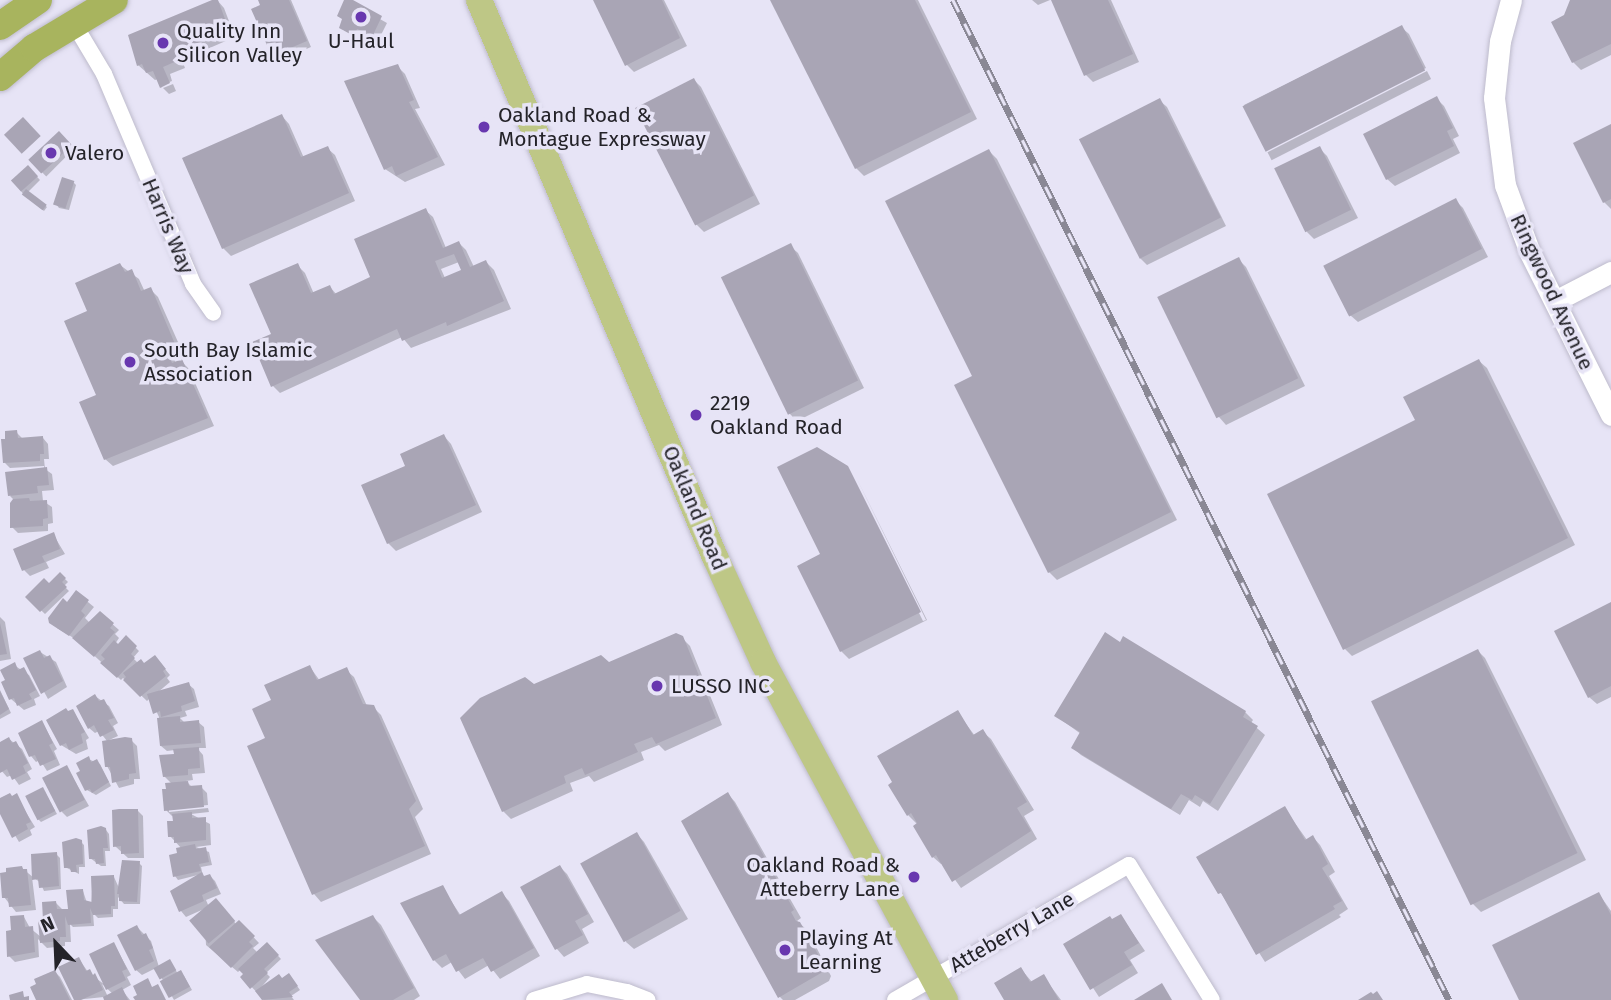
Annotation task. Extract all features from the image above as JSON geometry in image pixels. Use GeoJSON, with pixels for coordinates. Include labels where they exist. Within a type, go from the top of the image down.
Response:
{"type":"FeatureCollection","features":[{"type":"Feature","properties":{"kind":"highway"},"geometry":{"type":"LineString","coordinates":[[0,26],[38,0]]}},
{"type":"Feature","properties":{"kind":"highway"},"geometry":{"type":"LineString","coordinates":[[0,77],[34,48],[73,22],[114,0]]}},
{"type":"Feature","properties":{"kind":"main road","name":"Oakland Road"},"geometry":{"type":"LineString","coordinates":[[479,0],[715,557],[763,662],[939,989]]}},
{"type":"Feature","properties":{"kind":"street","name":"Ringwood Avenue"},"geometry":{"type":"LineString","coordinates":[[1511,0],[1500,41],[1494,98],[1497,145],[1505,185],[1519,227],[1611,415]]}},
{"type":"Feature","properties":{"kind":"street","name":"Harris Way"},"geometry":{"type":"LineString","coordinates":[[73,22],[104,74],[193,284],[213,313]]}},
{"type":"Feature","properties":{"kind":"street"},"geometry":{"type":"LineString","coordinates":[[1555,301],[1611,272]]}},
{"type":"Feature","properties":{"kind":"street","name":"Atteberry Lane"},"geometry":{"type":"LineString","coordinates":[[895,1000],[939,989],[1129,865],[1212,1000]]}},
{"type":"Feature","properties":{"kind":"street"},"geometry":{"type":"LineString","coordinates":[[534,1000],[587,984],[624,991],[648,1000]]}},
{"type":"Feature","properties":{"kind":"building","name":"Quality Inn Silicon Valley"},"geometry":{"type":"Polygon","coordinates":[[[212,0],[218,0],[229,30],[176,52],[179,60],[163,67],[170,83],[160,88],[153,71],[146,73],[142,64],[137,66],[128,35],[212,0]]]}},
{"type":"Feature","properties":{"kind":"building"},"geometry":{"type":"Polygon","coordinates":[[[258,0],[289,0],[307,41],[276,54],[270,52],[251,9],[260,5],[258,0]]]}},
{"type":"Feature","properties":{"kind":"building","name":"U-Haul"},"geometry":{"type":"Polygon","coordinates":[[[344,0],[353,0],[382,16],[373,35],[357,29],[354,36],[339,28],[342,19],[337,16],[344,0]]]}},
{"type":"Feature","properties":{"kind":"building"},"geometry":{"type":"Polygon","coordinates":[[[593,0],[662,0],[680,38],[625,66],[593,0]]]}},
{"type":"Feature","properties":{"kind":"building"},"geometry":{"type":"Polygon","coordinates":[[[770,0],[915,0],[971,112],[855,169],[770,0]]]}},
{"type":"Feature","properties":{"kind":"building"},"geometry":{"type":"Polygon","coordinates":[[[1051,0],[1108,0],[1133,54],[1084,76],[1051,0]]]}},
{"type":"Feature","properties":{"kind":"building"},"geometry":{"type":"Polygon","coordinates":[[[1570,0],[1611,0],[1611,44],[1572,63],[1551,22],[1564,15],[1570,0]]]}},
{"type":"Feature","properties":{"kind":"building"},"geometry":{"type":"Polygon","coordinates":[[[1402,25],[1425,70],[1266,152],[1243,106],[1402,25]]]}},
{"type":"Feature","properties":{"kind":"building"},"geometry":{"type":"Polygon","coordinates":[[[398,64],[414,100],[409,102],[438,157],[396,176],[392,166],[384,170],[344,81],[398,64]]]}},
{"type":"Feature","properties":{"kind":"building"},"geometry":{"type":"Polygon","coordinates":[[[694,78],[754,196],[695,226],[635,108],[694,78]]]}},
{"type":"Feature","properties":{"kind":"building"},"geometry":{"type":"Polygon","coordinates":[[[1437,96],[1453,128],[1447,131],[1454,146],[1386,180],[1363,134],[1437,96]]]}},
{"type":"Feature","properties":{"kind":"building"},"geometry":{"type":"Polygon","coordinates":[[[1160,98],[1221,217],[1140,259],[1079,139],[1160,98]]]}},
{"type":"Feature","properties":{"kind":"building"},"geometry":{"type":"Polygon","coordinates":[[[282,114],[301,157],[328,146],[349,193],[222,249],[182,158],[282,114]]]}},
{"type":"Feature","properties":{"kind":"building"},"geometry":{"type":"Polygon","coordinates":[[[23,117],[41,136],[22,154],[4,135],[23,117]]]}},
{"type":"Feature","properties":{"kind":"building"},"geometry":{"type":"Polygon","coordinates":[[[1611,124],[1611,199],[1603,203],[1573,143],[1611,124]]]}},
{"type":"Feature","properties":{"kind":"building","name":"Valero"},"geometry":{"type":"Polygon","coordinates":[[[59,131],[72,145],[41,174],[28,160],[59,131]]]}},
{"type":"Feature","properties":{"kind":"building"},"geometry":{"type":"Polygon","coordinates":[[[1320,146],[1351,210],[1305,232],[1274,168],[1320,146]]]}},
{"type":"Feature","properties":{"kind":"building"},"geometry":{"type":"Polygon","coordinates":[[[989,149],[1171,512],[1048,573],[954,385],[972,376],[885,201],[989,149]]]}},
{"type":"Feature","properties":{"kind":"building"},"geometry":{"type":"Polygon","coordinates":[[[28,165],[38,176],[21,192],[11,180],[28,165]]]}},
{"type":"Feature","properties":{"kind":"building"},"geometry":{"type":"Polygon","coordinates":[[[62,177],[74,181],[65,209],[53,205],[62,177]]]}},
{"type":"Feature","properties":{"kind":"building"},"geometry":{"type":"Polygon","coordinates":[[[26,189],[47,205],[43,210],[22,195],[26,189]]]}},
{"type":"Feature","properties":{"kind":"building"},"geometry":{"type":"Polygon","coordinates":[[[1456,198],[1482,249],[1349,316],[1323,266],[1456,198]]]}},
{"type":"Feature","properties":{"kind":"building"},"geometry":{"type":"Polygon","coordinates":[[[426,208],[443,248],[459,241],[470,267],[486,260],[504,301],[447,326],[446,322],[402,341],[397,329],[271,387],[252,342],[271,334],[249,284],[298,263],[311,293],[330,285],[334,294],[370,277],[354,239],[426,208]],[[454,254],[435,261],[442,278],[461,270],[454,254]]]}},
{"type":"Feature","properties":{"kind":"building"},"geometry":{"type":"Polygon","coordinates":[[[791,243],[858,381],[788,415],[721,277],[791,243]]]}},
{"type":"Feature","properties":{"kind":"building"},"geometry":{"type":"Polygon","coordinates":[[[1239,257],[1298,378],[1216,418],[1157,297],[1239,257]]]}},
{"type":"Feature","properties":{"kind":"building"},"geometry":{"type":"Polygon","coordinates":[[[120,263],[125,272],[132,269],[141,291],[151,287],[175,344],[166,348],[172,363],[182,359],[208,418],[104,460],[79,402],[96,395],[64,321],[87,311],[75,283],[120,263]]]}},
{"type":"Feature","properties":{"kind":"building"},"geometry":{"type":"Polygon","coordinates":[[[1479,359],[1568,538],[1343,650],[1267,494],[1415,420],[1403,397],[1479,359]]]}},
{"type":"Feature","properties":{"kind":"building"},"geometry":{"type":"Polygon","coordinates":[[[17,430],[18,438],[43,436],[44,454],[40,454],[40,461],[3,463],[1,439],[5,439],[5,431],[17,430]]]}},
{"type":"Feature","properties":{"kind":"building"},"geometry":{"type":"Polygon","coordinates":[[[444,434],[476,505],[387,544],[361,485],[405,466],[400,454],[444,434]]]}},
{"type":"Feature","properties":{"kind":"building"},"geometry":{"type":"Polygon","coordinates":[[[817,447],[848,466],[921,612],[840,652],[797,566],[820,554],[777,467],[817,447]]]}},
{"type":"Feature","properties":{"kind":"building"},"geometry":{"type":"Polygon","coordinates":[[[47,467],[49,485],[37,486],[38,493],[8,496],[5,472],[47,467]]]}},
{"type":"Feature","properties":{"kind":"building"},"geometry":{"type":"Polygon","coordinates":[[[29,498],[30,501],[47,500],[48,518],[43,519],[43,526],[10,528],[10,503],[13,499],[29,498]]]}},
{"type":"Feature","properties":{"kind":"building"},"geometry":{"type":"Polygon","coordinates":[[[54,532],[60,549],[42,556],[45,562],[22,571],[13,549],[54,532]]]}},
{"type":"Feature","properties":{"kind":"building"},"geometry":{"type":"Polygon","coordinates":[[[60,572],[66,578],[62,582],[67,587],[40,612],[25,597],[44,578],[49,583],[60,572]]]}},
{"type":"Feature","properties":{"kind":"building"},"geometry":{"type":"Polygon","coordinates":[[[76,590],[89,600],[81,611],[85,615],[69,636],[49,623],[48,618],[63,598],[67,602],[76,590]]]}},
{"type":"Feature","properties":{"kind":"building"},"geometry":{"type":"Polygon","coordinates":[[[1611,602],[1611,686],[1588,698],[1554,631],[1611,602]]]}},
{"type":"Feature","properties":{"kind":"building"},"geometry":{"type":"Polygon","coordinates":[[[100,611],[114,623],[110,628],[115,632],[94,657],[72,638],[100,611]]]}},
{"type":"Feature","properties":{"kind":"building"},"geometry":{"type":"Polygon","coordinates":[[[0,623],[7,654],[0,655],[0,623]]]}},
{"type":"Feature","properties":{"kind":"building"},"geometry":{"type":"Polygon","coordinates":[[[1105,632],[1120,642],[1123,636],[1246,711],[1243,717],[1258,726],[1210,804],[1195,795],[1192,800],[1181,794],[1171,809],[1071,748],[1080,732],[1054,716],[1105,632]]]}},
{"type":"Feature","properties":{"kind":"building"},"geometry":{"type":"Polygon","coordinates":[[[676,633],[683,636],[716,718],[656,744],[652,737],[634,744],[638,752],[585,775],[582,768],[564,776],[566,783],[502,812],[460,718],[480,698],[525,677],[534,684],[601,655],[609,662],[676,633]]]}},
{"type":"Feature","properties":{"kind":"building"},"geometry":{"type":"Polygon","coordinates":[[[126,635],[137,646],[131,654],[135,658],[117,678],[100,663],[105,659],[101,655],[114,640],[118,644],[126,635]]]}},
{"type":"Feature","properties":{"kind":"building"},"geometry":{"type":"Polygon","coordinates":[[[1478,649],[1578,853],[1471,905],[1371,701],[1478,649]]]}},
{"type":"Feature","properties":{"kind":"building"},"geometry":{"type":"Polygon","coordinates":[[[40,650],[44,658],[50,655],[63,681],[41,694],[23,658],[40,650]]]}},
{"type":"Feature","properties":{"kind":"building"},"geometry":{"type":"Polygon","coordinates":[[[155,655],[166,669],[163,671],[166,676],[140,697],[123,680],[126,677],[123,673],[141,659],[144,663],[155,655]]]}},
{"type":"Feature","properties":{"kind":"building"},"geometry":{"type":"Polygon","coordinates":[[[15,662],[18,670],[24,667],[36,690],[29,694],[32,699],[17,706],[14,698],[9,700],[1,682],[5,680],[0,670],[15,662]]]}},
{"type":"Feature","properties":{"kind":"building"},"geometry":{"type":"Polygon","coordinates":[[[310,665],[317,680],[347,667],[363,704],[374,705],[416,801],[409,809],[425,846],[312,895],[247,746],[265,738],[252,709],[271,700],[264,685],[310,665]]]}},
{"type":"Feature","properties":{"kind":"building"},"geometry":{"type":"Polygon","coordinates":[[[189,682],[195,701],[181,706],[182,711],[161,717],[160,711],[153,714],[147,694],[189,682]]]}},
{"type":"Feature","properties":{"kind":"building"},"geometry":{"type":"Polygon","coordinates":[[[0,691],[9,709],[0,715],[0,691]]]}},
{"type":"Feature","properties":{"kind":"building"},"geometry":{"type":"Polygon","coordinates":[[[95,694],[99,701],[104,699],[114,718],[108,720],[114,730],[100,737],[94,725],[88,729],[76,706],[95,694]]]}},
{"type":"Feature","properties":{"kind":"building"},"geometry":{"type":"Polygon","coordinates":[[[66,708],[68,711],[73,709],[85,732],[81,734],[83,743],[69,750],[66,743],[60,746],[46,720],[66,708]]]}},
{"type":"Feature","properties":{"kind":"building"},"geometry":{"type":"Polygon","coordinates":[[[958,710],[973,735],[983,729],[1027,802],[1017,808],[1031,831],[952,882],[936,855],[932,858],[913,826],[917,823],[911,813],[907,816],[888,785],[892,782],[877,756],[958,710]]]}},
{"type":"Feature","properties":{"kind":"building"},"geometry":{"type":"Polygon","coordinates":[[[180,716],[180,722],[199,720],[201,743],[160,746],[157,718],[180,716]]]}},
{"type":"Feature","properties":{"kind":"building"},"geometry":{"type":"Polygon","coordinates":[[[42,720],[53,743],[49,745],[56,759],[40,766],[35,755],[29,757],[18,733],[42,720]]]}},
{"type":"Feature","properties":{"kind":"building"},"geometry":{"type":"Polygon","coordinates":[[[9,737],[12,743],[16,741],[28,763],[23,766],[26,773],[12,780],[7,769],[0,773],[0,742],[9,737]]]}},
{"type":"Feature","properties":{"kind":"building"},"geometry":{"type":"Polygon","coordinates":[[[132,738],[136,773],[129,774],[129,779],[112,783],[110,767],[105,767],[102,741],[132,738]]]}},
{"type":"Feature","properties":{"kind":"building"},"geometry":{"type":"Polygon","coordinates":[[[199,747],[200,768],[188,769],[188,775],[163,777],[159,755],[174,754],[173,749],[199,747]]]}},
{"type":"Feature","properties":{"kind":"building"},"geometry":{"type":"Polygon","coordinates":[[[89,756],[91,762],[97,759],[109,782],[92,793],[90,789],[85,791],[76,773],[80,771],[76,763],[89,756]]]}},
{"type":"Feature","properties":{"kind":"building"},"geometry":{"type":"Polygon","coordinates":[[[67,765],[85,800],[60,812],[42,778],[67,765]]]}},
{"type":"Feature","properties":{"kind":"building"},"geometry":{"type":"Polygon","coordinates":[[[188,781],[189,786],[202,785],[204,807],[164,811],[162,789],[166,789],[165,783],[188,781]]]}},
{"type":"Feature","properties":{"kind":"building"},"geometry":{"type":"Polygon","coordinates":[[[43,787],[55,811],[37,820],[25,796],[43,787]]]}},
{"type":"Feature","properties":{"kind":"building"},"geometry":{"type":"Polygon","coordinates":[[[728,792],[794,910],[791,912],[796,921],[800,922],[825,967],[821,973],[778,998],[681,821],[728,792]]]}},
{"type":"Feature","properties":{"kind":"building"},"geometry":{"type":"Polygon","coordinates":[[[10,793],[12,796],[17,793],[31,822],[26,824],[28,829],[12,838],[0,814],[0,798],[10,793]]]}},
{"type":"Feature","properties":{"kind":"building"},"geometry":{"type":"Polygon","coordinates":[[[1285,806],[1305,840],[1313,835],[1328,864],[1322,868],[1342,901],[1333,906],[1335,909],[1256,955],[1221,893],[1218,894],[1196,857],[1285,806]]]}},
{"type":"Feature","properties":{"kind":"building"},"geometry":{"type":"Polygon","coordinates":[[[138,809],[139,853],[121,854],[121,846],[113,847],[112,810],[138,809]]]}},
{"type":"Feature","properties":{"kind":"building"},"geometry":{"type":"Polygon","coordinates":[[[192,812],[192,818],[206,817],[206,840],[174,843],[174,837],[168,837],[167,821],[173,821],[172,814],[192,812]]]}},
{"type":"Feature","properties":{"kind":"building"},"geometry":{"type":"Polygon","coordinates":[[[101,826],[106,828],[108,848],[103,848],[104,863],[96,864],[95,859],[89,859],[87,830],[101,826]]]}},
{"type":"Feature","properties":{"kind":"building"},"geometry":{"type":"Polygon","coordinates":[[[637,832],[681,911],[624,942],[580,864],[637,832]]]}},
{"type":"Feature","properties":{"kind":"building"},"geometry":{"type":"Polygon","coordinates":[[[76,838],[82,840],[83,864],[76,865],[77,872],[71,872],[70,868],[64,868],[62,842],[76,838]]]}},
{"type":"Feature","properties":{"kind":"building"},"geometry":{"type":"Polygon","coordinates":[[[195,844],[196,849],[206,847],[209,862],[199,864],[201,871],[173,877],[169,855],[177,853],[176,848],[195,844]]]}},
{"type":"Feature","properties":{"kind":"building"},"geometry":{"type":"Polygon","coordinates":[[[57,852],[59,886],[39,888],[38,879],[32,880],[31,854],[57,852]]]}},
{"type":"Feature","properties":{"kind":"building"},"geometry":{"type":"Polygon","coordinates":[[[122,860],[140,861],[137,902],[119,901],[117,894],[122,860]]]}},
{"type":"Feature","properties":{"kind":"building"},"geometry":{"type":"Polygon","coordinates":[[[560,865],[588,914],[575,921],[583,935],[555,950],[520,887],[560,865]]]}},
{"type":"Feature","properties":{"kind":"building"},"geometry":{"type":"Polygon","coordinates":[[[22,866],[27,869],[31,905],[9,907],[8,898],[2,898],[0,873],[6,872],[6,868],[22,866]]]}},
{"type":"Feature","properties":{"kind":"building"},"geometry":{"type":"Polygon","coordinates":[[[202,872],[204,876],[210,874],[217,888],[202,895],[204,901],[179,912],[170,891],[202,872]]]}},
{"type":"Feature","properties":{"kind":"building"},"geometry":{"type":"Polygon","coordinates":[[[114,875],[115,906],[111,906],[111,914],[93,915],[90,908],[91,923],[68,925],[65,916],[66,937],[60,937],[60,941],[40,943],[38,920],[43,920],[42,902],[56,901],[57,909],[68,909],[66,890],[83,889],[84,900],[92,902],[91,876],[114,875]]]}},
{"type":"Feature","properties":{"kind":"building"},"geometry":{"type":"Polygon","coordinates":[[[443,885],[459,915],[502,891],[534,948],[491,972],[483,958],[456,972],[446,954],[433,961],[400,903],[443,885]]]}},
{"type":"Feature","properties":{"kind":"building"},"geometry":{"type":"Polygon","coordinates":[[[1599,892],[1611,915],[1611,1000],[1519,1000],[1492,945],[1599,892]]]}},
{"type":"Feature","properties":{"kind":"building"},"geometry":{"type":"Polygon","coordinates":[[[216,898],[235,921],[208,943],[189,920],[216,898]]]}},
{"type":"Feature","properties":{"kind":"building"},"geometry":{"type":"Polygon","coordinates":[[[1121,914],[1139,943],[1124,952],[1132,965],[1090,990],[1063,944],[1110,916],[1112,919],[1121,914]]]}},
{"type":"Feature","properties":{"kind":"building"},"geometry":{"type":"Polygon","coordinates":[[[24,915],[25,927],[33,926],[35,952],[7,957],[6,931],[11,930],[10,916],[24,915]]]}},
{"type":"Feature","properties":{"kind":"building"},"geometry":{"type":"Polygon","coordinates":[[[373,915],[414,988],[393,1000],[360,1000],[315,940],[373,915]]]}},
{"type":"Feature","properties":{"kind":"building"},"geometry":{"type":"Polygon","coordinates":[[[239,920],[255,936],[249,942],[253,946],[231,968],[209,947],[239,920]]]}},
{"type":"Feature","properties":{"kind":"building"},"geometry":{"type":"Polygon","coordinates":[[[137,925],[142,935],[146,933],[153,948],[149,950],[154,961],[135,971],[117,935],[137,925]]]}},
{"type":"Feature","properties":{"kind":"building"},"geometry":{"type":"Polygon","coordinates":[[[114,942],[127,969],[122,971],[126,980],[106,990],[89,954],[114,942]]]}},
{"type":"Feature","properties":{"kind":"building"},"geometry":{"type":"Polygon","coordinates":[[[267,942],[279,955],[264,969],[268,973],[250,989],[240,977],[243,974],[238,969],[267,942]]]}},
{"type":"Feature","properties":{"kind":"building"},"geometry":{"type":"Polygon","coordinates":[[[79,957],[86,971],[90,969],[93,975],[95,973],[103,990],[81,1000],[74,1000],[58,967],[79,957]]]}},
{"type":"Feature","properties":{"kind":"building"},"geometry":{"type":"Polygon","coordinates":[[[170,959],[176,970],[160,980],[153,968],[170,959]]]}},
{"type":"Feature","properties":{"kind":"building"},"geometry":{"type":"Polygon","coordinates":[[[1021,967],[1030,982],[1044,974],[1059,1000],[1004,1000],[994,983],[1021,967]]]}},
{"type":"Feature","properties":{"kind":"building"},"geometry":{"type":"Polygon","coordinates":[[[55,970],[70,1000],[36,1000],[30,987],[36,984],[34,979],[55,970]]]}},
{"type":"Feature","properties":{"kind":"building"},"geometry":{"type":"Polygon","coordinates":[[[181,970],[190,987],[169,998],[160,981],[181,970]]]}},
{"type":"Feature","properties":{"kind":"building"},"geometry":{"type":"Polygon","coordinates":[[[289,973],[298,986],[289,992],[293,997],[262,1000],[255,991],[279,974],[282,978],[289,973]]]}},
{"type":"Feature","properties":{"kind":"building"},"geometry":{"type":"Polygon","coordinates":[[[148,978],[152,987],[158,984],[166,1000],[135,1000],[133,997],[137,995],[133,986],[148,978]]]}},
{"type":"Feature","properties":{"kind":"building"},"geometry":{"type":"Polygon","coordinates":[[[1162,983],[1172,1000],[1134,1000],[1162,983]]]}},
{"type":"Feature","properties":{"kind":"building"},"geometry":{"type":"Polygon","coordinates":[[[122,987],[128,1000],[104,1000],[103,997],[122,987]]]}},
{"type":"Feature","properties":{"kind":"building"},"geometry":{"type":"Polygon","coordinates":[[[23,991],[24,997],[29,996],[29,1000],[10,1000],[9,995],[23,991]]]}},
{"type":"Feature","properties":{"kind":"building"},"geometry":{"type":"Polygon","coordinates":[[[1377,991],[1383,1000],[1358,1000],[1371,992],[1373,994],[1377,991]]]}},
{"type":"Feature","properties":{"kind":"railway"},"geometry":{"type":"LineString","coordinates":[[953,0],[1449,1000]]}},
{"type":"Feature","properties":{"kind":"place","name":"U-Haul"},"geometry":{"type":"Point","coordinates":[361,17]}},
{"type":"Feature","properties":{"kind":"place","name":"Quality Inn Silicon Valley"},"geometry":{"type":"Point","coordinates":[163,43]}},
{"type":"Feature","properties":{"kind":"place","name":"Oakland Road & Montague Expressway"},"geometry":{"type":"Point","coordinates":[484,127]}},
{"type":"Feature","properties":{"kind":"place","name":"Valero"},"geometry":{"type":"Point","coordinates":[51,153]}},
{"type":"Feature","properties":{"kind":"place","name":"South Bay Islamic Association"},"geometry":{"type":"Point","coordinates":[130,362]}},
{"type":"Feature","properties":{"kind":"place","name":"2219 Oakland Road"},"geometry":{"type":"Point","coordinates":[696,415]}},
{"type":"Feature","properties":{"kind":"place","name":"LUSSO INC"},"geometry":{"type":"Point","coordinates":[657,686]}},
{"type":"Feature","properties":{"kind":"place","name":"Oakland Road & Atteberry Lane"},"geometry":{"type":"Point","coordinates":[914,877]}},
{"type":"Feature","properties":{"kind":"place","name":"Playing At Learning"},"geometry":{"type":"Point","coordinates":[785,950]}}]}
